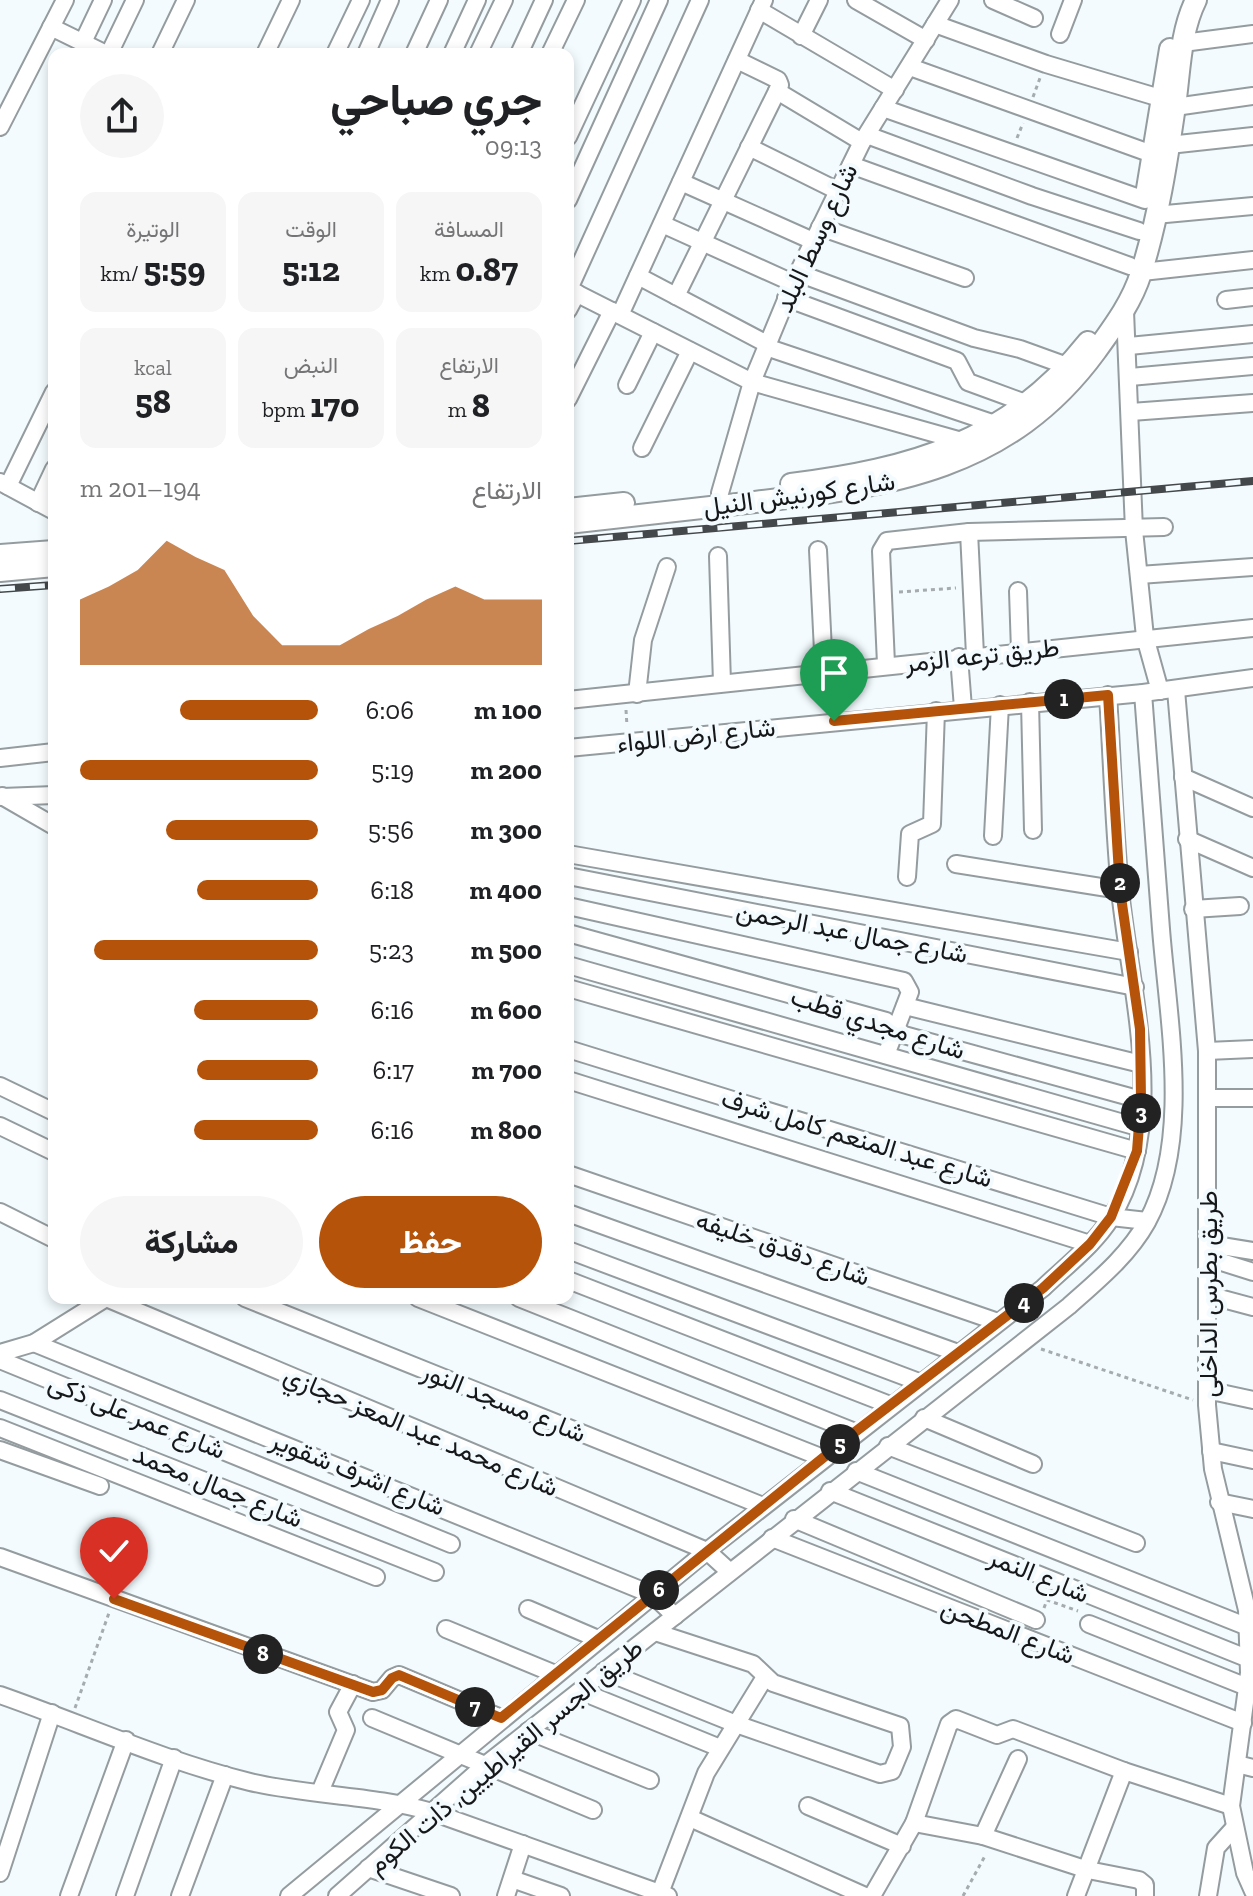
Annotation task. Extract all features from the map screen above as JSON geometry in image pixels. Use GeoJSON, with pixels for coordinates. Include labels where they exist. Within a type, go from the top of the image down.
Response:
{"type":"FeatureCollection","features":[{"type":"Feature","properties":{"kind":"main road","name":"شارع كورنيش النيل"},"geometry":{"type":"LineString","coordinates":[[1168,102],[1172,40],[1186,0]]}},
{"type":"Feature","properties":{"kind":"main road","name":"شارع كورنيش النيل"},"geometry":{"type":"LineString","coordinates":[[574,522],[840,492],[944,467],[1009,435],[1049,405],[1080,373],[1125,311],[1150,208],[1168,102],[1196,0]]}},
{"type":"Feature","properties":{"kind":"main road","name":"شارع كورنيش النيل"},"geometry":{"type":"LineString","coordinates":[[574,508],[720,493],[885,469],[965,442],[998,425],[1028,404],[1067,366],[1110,309],[1136,269],[1139,231],[1150,208]]}},
{"type":"Feature","properties":{"kind":"main road"},"geometry":{"type":"LineString","coordinates":[[0,555],[48,551]]}},
{"type":"Feature","properties":{"kind":"main road"},"geometry":{"type":"LineString","coordinates":[[0,571],[48,567]]}},
{"type":"Feature","properties":{"kind":"street"},"geometry":{"type":"LineString","coordinates":[[0,127],[65,0]]}},
{"type":"Feature","properties":{"kind":"street"},"geometry":{"type":"LineString","coordinates":[[83,42],[103,0]]}},
{"type":"Feature","properties":{"kind":"street"},"geometry":{"type":"LineString","coordinates":[[110,48],[135,0]]}},
{"type":"Feature","properties":{"kind":"street"},"geometry":{"type":"LineString","coordinates":[[163,48],[186,0]]}},
{"type":"Feature","properties":{"kind":"street"},"geometry":{"type":"LineString","coordinates":[[268,48],[291,0]]}},
{"type":"Feature","properties":{"kind":"street"},"geometry":{"type":"LineString","coordinates":[[338,48],[361,0]]}},
{"type":"Feature","properties":{"kind":"street"},"geometry":{"type":"LineString","coordinates":[[369,48],[390,0]]}},
{"type":"Feature","properties":{"kind":"street"},"geometry":{"type":"LineString","coordinates":[[417,48],[439,0]]}},
{"type":"Feature","properties":{"kind":"street"},"geometry":{"type":"LineString","coordinates":[[455,48],[477,0]]}},
{"type":"Feature","properties":{"kind":"street"},"geometry":{"type":"LineString","coordinates":[[481,48],[504,0]]}},
{"type":"Feature","properties":{"kind":"street"},"geometry":{"type":"LineString","coordinates":[[522,48],[544,0]]}},
{"type":"Feature","properties":{"kind":"street"},"geometry":{"type":"LineString","coordinates":[[553,48],[576,0]]}},
{"type":"Feature","properties":{"kind":"street"},"geometry":{"type":"LineString","coordinates":[[574,124],[632,0]]}},
{"type":"Feature","properties":{"kind":"street"},"geometry":{"type":"LineString","coordinates":[[574,187],[659,0]]}},
{"type":"Feature","properties":{"kind":"street"},"geometry":{"type":"LineString","coordinates":[[574,283],[700,0]]}},
{"type":"Feature","properties":{"kind":"street"},"geometry":{"type":"LineString","coordinates":[[801,36],[819,0]]}},
{"type":"Feature","properties":{"kind":"street"},"geometry":{"type":"LineString","coordinates":[[856,0],[926,40]]}},
{"type":"Feature","properties":{"kind":"street"},"geometry":{"type":"LineString","coordinates":[[1060,34],[1073,0]]}},
{"type":"Feature","properties":{"kind":"street","name":"شارع وسط البلد"},"geometry":{"type":"LineString","coordinates":[[720,493],[752,382],[792,285],[864,138],[926,40],[943,2]]}},
{"type":"Feature","properties":{"kind":"street"},"geometry":{"type":"LineString","coordinates":[[1002,2],[1034,18]]}},
{"type":"Feature","properties":{"kind":"street"},"geometry":{"type":"LineString","coordinates":[[574,388],[638,276],[762,5],[801,36],[895,90]]}},
{"type":"Feature","properties":{"kind":"street"},"geometry":{"type":"LineString","coordinates":[[935,24],[1046,64],[1168,102],[1253,96]]}},
{"type":"Feature","properties":{"kind":"street"},"geometry":{"type":"LineString","coordinates":[[51,27],[95,48]]}},
{"type":"Feature","properties":{"kind":"street"},"geometry":{"type":"LineString","coordinates":[[1183,43],[1253,34]]}},
{"type":"Feature","properties":{"kind":"street"},"geometry":{"type":"LineString","coordinates":[[676,296],[777,91],[779,81],[737,60]]}},
{"type":"Feature","properties":{"kind":"street"},"geometry":{"type":"LineString","coordinates":[[910,67],[1160,150],[1253,136]]}},
{"type":"Feature","properties":{"kind":"street"},"geometry":{"type":"LineString","coordinates":[[777,91],[864,138],[1139,231]]}},
{"type":"Feature","properties":{"kind":"street"},"geometry":{"type":"LineString","coordinates":[[883,108],[1150,208],[1253,206]]}},
{"type":"Feature","properties":{"kind":"street"},"geometry":{"type":"LineString","coordinates":[[749,147],[838,191]]}},
{"type":"Feature","properties":{"kind":"street"},"geometry":{"type":"LineString","coordinates":[[851,165],[1136,269],[1253,260]]}},
{"type":"Feature","properties":{"kind":"street"},"geometry":{"type":"LineString","coordinates":[[681,182],[723,201],[816,234],[965,278]]}},
{"type":"Feature","properties":{"kind":"street"},"geometry":{"type":"LineString","coordinates":[[662,224],[957,361],[968,382],[1028,404]]}},
{"type":"Feature","properties":{"kind":"street"},"geometry":{"type":"LineString","coordinates":[[638,276],[767,346],[998,425]]}},
{"type":"Feature","properties":{"kind":"street"},"geometry":{"type":"LineString","coordinates":[[792,285],[1020,349],[1067,366]]}},
{"type":"Feature","properties":{"kind":"street"},"geometry":{"type":"LineString","coordinates":[[574,292],[752,382],[965,442]]}},
{"type":"Feature","properties":{"kind":"street"},"geometry":{"type":"LineString","coordinates":[[1226,300],[1253,297]]}},
{"type":"Feature","properties":{"kind":"street"},"geometry":{"type":"LineString","coordinates":[[1125,311],[1129,346],[1134,530],[1145,637],[1159,691]]}},
{"type":"Feature","properties":{"kind":"street"},"geometry":{"type":"LineString","coordinates":[[627,385],[653,332]]}},
{"type":"Feature","properties":{"kind":"street"},"geometry":{"type":"LineString","coordinates":[[1129,346],[1253,334]]}},
{"type":"Feature","properties":{"kind":"street"},"geometry":{"type":"LineString","coordinates":[[642,448],[690,351]]}},
{"type":"Feature","properties":{"kind":"street"},"geometry":{"type":"LineString","coordinates":[[1130,377],[1253,366]]}},
{"type":"Feature","properties":{"kind":"street"},"geometry":{"type":"LineString","coordinates":[[48,403],[4,484],[48,508]]}},
{"type":"Feature","properties":{"kind":"street"},"geometry":{"type":"LineString","coordinates":[[1131,412],[1253,403]]}},
{"type":"Feature","properties":{"kind":"street"},"geometry":{"type":"LineString","coordinates":[[38,503],[48,482]]}},
{"type":"Feature","properties":{"kind":"street"},"geometry":{"type":"LineString","coordinates":[[886,664],[881,551],[890,540],[969,532],[1164,527]]}},
{"type":"Feature","properties":{"kind":"street"},"geometry":{"type":"LineString","coordinates":[[963,708],[971,587],[969,532]]}},
{"type":"Feature","properties":{"kind":"street"},"geometry":{"type":"LineString","coordinates":[[818,550],[824,671]]}},
{"type":"Feature","properties":{"kind":"street"},"geometry":{"type":"LineString","coordinates":[[718,556],[722,683]]}},
{"type":"Feature","properties":{"kind":"street"},"geometry":{"type":"LineString","coordinates":[[631,694],[643,640],[667,567]]}},
{"type":"Feature","properties":{"kind":"street"},"geometry":{"type":"LineString","coordinates":[[1139,575],[1253,567]]}},
{"type":"Feature","properties":{"kind":"street"},"geometry":{"type":"LineString","coordinates":[[1018,591],[1020,651]]}},
{"type":"Feature","properties":{"kind":"street","name":"طريق ترعه الزمر"},"geometry":{"type":"LineString","coordinates":[[574,699],[886,664],[1253,628]]}},
{"type":"Feature","properties":{"kind":"street","name":"شارع ارض اللواء"},"geometry":{"type":"LineString","coordinates":[[574,747],[1159,691],[1253,678]]}},
{"type":"Feature","properties":{"kind":"street","name":"طريق بطرس الداخلى"},"geometry":{"type":"LineString","coordinates":[[1159,691],[1183,777],[1207,1051],[1207,1398],[1219,1502],[1246,1579],[1250,1652],[1245,1766],[1231,1806],[1234,1828],[1246,1850],[1253,1891]]}},
{"type":"Feature","properties":{"kind":"street","name":"طريق الجسر القيراطيين, ذات الكوم"},"geometry":{"type":"LineString","coordinates":[[339,1895],[484,1766],[800,1514],[1069,1306],[1110,1269],[1147,1221],[1164,1179],[1171,1143],[1172,1068],[1159,691]]}},
{"type":"Feature","properties":{"kind":"street","name":"طريق الجسر القيراطيين, ذات الكوم"},"geometry":{"type":"LineString","coordinates":[[289,1896],[402,1803],[457,1753],[707,1551],[855,1432],[1043,1288],[1090,1244],[1111,1217],[1137,1151],[1141,1128],[1141,1064],[1135,987],[1120,890],[1108,695]]}},
{"type":"Feature","properties":{"kind":"street"},"geometry":{"type":"LineString","coordinates":[[1030,702],[1033,830]]}},
{"type":"Feature","properties":{"kind":"street"},"geometry":{"type":"LineString","coordinates":[[993,836],[1000,705]]}},
{"type":"Feature","properties":{"kind":"street"},"geometry":{"type":"LineString","coordinates":[[907,877],[910,834],[932,824],[936,711]]}},
{"type":"Feature","properties":{"kind":"street"},"geometry":{"type":"LineString","coordinates":[[0,758],[48,753]]}},
{"type":"Feature","properties":{"kind":"street"},"geometry":{"type":"LineString","coordinates":[[1183,777],[1250,802]]}},
{"type":"Feature","properties":{"kind":"street"},"geometry":{"type":"LineString","coordinates":[[1,796],[48,797]]}},
{"type":"Feature","properties":{"kind":"street"},"geometry":{"type":"LineString","coordinates":[[1,796],[48,823]]}},
{"type":"Feature","properties":{"kind":"street"},"geometry":{"type":"LineString","coordinates":[[1187,839],[1253,868]]}},
{"type":"Feature","properties":{"kind":"street"},"geometry":{"type":"LineString","coordinates":[[574,855],[1129,952]]}},
{"type":"Feature","properties":{"kind":"street"},"geometry":{"type":"LineString","coordinates":[[956,864],[1120,890]]}},
{"type":"Feature","properties":{"kind":"street","name":"شارع جمال عبد الرحمن"},"geometry":{"type":"LineString","coordinates":[[574,877],[1135,987]]}},
{"type":"Feature","properties":{"kind":"street"},"geometry":{"type":"LineString","coordinates":[[1193,909],[1240,906]]}},
{"type":"Feature","properties":{"kind":"street"},"geometry":{"type":"LineString","coordinates":[[574,907],[904,981],[910,988],[886,1055]]}},
{"type":"Feature","properties":{"kind":"street","name":"شارع مجدي قطب"},"geometry":{"type":"LineString","coordinates":[[574,935],[886,1021],[904,1035],[1141,1100]]}},
{"type":"Feature","properties":{"kind":"street"},"geometry":{"type":"LineString","coordinates":[[574,967],[1141,1128]]}},
{"type":"Feature","properties":{"kind":"street"},"geometry":{"type":"LineString","coordinates":[[574,990],[1137,1151]]}},
{"type":"Feature","properties":{"kind":"street"},"geometry":{"type":"LineString","coordinates":[[905,1006],[1141,1064]]}},
{"type":"Feature","properties":{"kind":"street"},"geometry":{"type":"LineString","coordinates":[[1207,1051],[1253,1049]]}},
{"type":"Feature","properties":{"kind":"street","name":"شارع عبد المنعم كامل شرف"},"geometry":{"type":"LineString","coordinates":[[574,1051],[1111,1217],[1147,1221]]}},
{"type":"Feature","properties":{"kind":"street"},"geometry":{"type":"LineString","coordinates":[[574,1082],[1090,1244]]}},
{"type":"Feature","properties":{"kind":"street"},"geometry":{"type":"LineString","coordinates":[[0,1086],[48,1109]]}},
{"type":"Feature","properties":{"kind":"street"},"geometry":{"type":"LineString","coordinates":[[1207,1098],[1253,1098]]}},
{"type":"Feature","properties":{"kind":"street"},"geometry":{"type":"LineString","coordinates":[[0,1126],[48,1149]]}},
{"type":"Feature","properties":{"kind":"street","name":"شارع دقدق خليفه"},"geometry":{"type":"LineString","coordinates":[[574,1176],[998,1322]]}},
{"type":"Feature","properties":{"kind":"street"},"geometry":{"type":"LineString","coordinates":[[0,1212],[48,1236]]}},
{"type":"Feature","properties":{"kind":"street"},"geometry":{"type":"LineString","coordinates":[[574,1215],[958,1353]]}},
{"type":"Feature","properties":{"kind":"street"},"geometry":{"type":"LineString","coordinates":[[1209,1251],[1253,1251]]}},
{"type":"Feature","properties":{"kind":"street"},"geometry":{"type":"LineString","coordinates":[[1209,1251],[1253,1272]]}},
{"type":"Feature","properties":{"kind":"street"},"geometry":{"type":"LineString","coordinates":[[574,1252],[919,1382]]}},
{"type":"Feature","properties":{"kind":"street"},"geometry":{"type":"LineString","coordinates":[[574,1282],[890,1405]]}},
{"type":"Feature","properties":{"kind":"street"},"geometry":{"type":"LineString","coordinates":[[1043,1288],[1069,1306]]}},
{"type":"Feature","properties":{"kind":"street"},"geometry":{"type":"LineString","coordinates":[[1208,1295],[1253,1307]]}},
{"type":"Feature","properties":{"kind":"street"},"geometry":{"type":"LineString","coordinates":[[0,1353],[34,1343],[96,1304]]}},
{"type":"Feature","properties":{"kind":"street","name":"شارع محمد عبد المعز حجازي"},"geometry":{"type":"LineString","coordinates":[[120,1304],[707,1551],[730,1572]]}},
{"type":"Feature","properties":{"kind":"street","name":"شارع مسجد النور"},"geometry":{"type":"LineString","coordinates":[[260,1304],[763,1506]]}},
{"type":"Feature","properties":{"kind":"street"},"geometry":{"type":"LineString","coordinates":[[433,1304],[823,1458]]}},
{"type":"Feature","properties":{"kind":"street"},"geometry":{"type":"LineString","coordinates":[[534,1304],[855,1432]]}},
{"type":"Feature","properties":{"kind":"street","name":"شارع اشرف شقوير"},"geometry":{"type":"LineString","coordinates":[[34,1343],[653,1595],[675,1616]]}},
{"type":"Feature","properties":{"kind":"street","name":"شارع عمر على ذكى"},"geometry":{"type":"LineString","coordinates":[[0,1360],[451,1544]]}},
{"type":"Feature","properties":{"kind":"street"},"geometry":{"type":"LineString","coordinates":[[1207,1398],[1253,1400]]}},
{"type":"Feature","properties":{"kind":"street","name":"شارع جمال محمد"},"geometry":{"type":"LineString","coordinates":[[0,1400],[435,1572]]}},
{"type":"Feature","properties":{"kind":"street"},"geometry":{"type":"LineString","coordinates":[[924,1418],[1033,1464]]}},
{"type":"Feature","properties":{"kind":"street"},"geometry":{"type":"LineString","coordinates":[[0,1428],[376,1577]]}},
{"type":"Feature","properties":{"kind":"street"},"geometry":{"type":"LineString","coordinates":[[888,1446],[1136,1543]]}},
{"type":"Feature","properties":{"kind":"street"},"geometry":{"type":"LineString","coordinates":[[0,1450],[100,1486]]}},
{"type":"Feature","properties":{"kind":"street"},"geometry":{"type":"LineString","coordinates":[[1211,1451],[1253,1460]]}},
{"type":"Feature","properties":{"kind":"street"},"geometry":{"type":"LineString","coordinates":[[856,1471],[1248,1627]]}},
{"type":"Feature","properties":{"kind":"street"},"geometry":{"type":"LineString","coordinates":[[784,1490],[800,1514],[1036,1620]]}},
{"type":"Feature","properties":{"kind":"street","name":"شارع النمر"},"geometry":{"type":"LineString","coordinates":[[830,1491],[1250,1652]]}},
{"type":"Feature","properties":{"kind":"street"},"geometry":{"type":"LineString","coordinates":[[1219,1502],[1253,1509]]}},
{"type":"Feature","properties":{"kind":"street","name":"شارع المطحن"},"geometry":{"type":"LineString","coordinates":[[772,1538],[1246,1732]]}},
{"type":"Feature","properties":{"kind":"street"},"geometry":{"type":"LineString","coordinates":[[0,1557],[353,1684],[378,1692],[399,1675],[501,1718]]}},
{"type":"Feature","properties":{"kind":"street"},"geometry":{"type":"LineString","coordinates":[[528,1609],[598,1639]]}},
{"type":"Feature","properties":{"kind":"street"},"geometry":{"type":"LineString","coordinates":[[1089,1624],[1247,1687]]}},
{"type":"Feature","properties":{"kind":"street"},"geometry":{"type":"LineString","coordinates":[[446,1629],[555,1674]]}},
{"type":"Feature","properties":{"kind":"street"},"geometry":{"type":"LineString","coordinates":[[604,1671],[736,1724],[880,1774],[892,1771],[902,1747],[900,1726],[765,1677],[753,1664],[655,1632]]}},
{"type":"Feature","properties":{"kind":"street"},"geometry":{"type":"LineString","coordinates":[[0,1695],[225,1775],[287,1789],[402,1803],[664,1894],[706,1773],[765,1677]]}},
{"type":"Feature","properties":{"kind":"street"},"geometry":{"type":"LineString","coordinates":[[320,1792],[346,1730],[338,1712],[353,1684]]}},
{"type":"Feature","properties":{"kind":"street"},"geometry":{"type":"LineString","coordinates":[[580,1691],[720,1748]]}},
{"type":"Feature","properties":{"kind":"street"},"geometry":{"type":"LineString","coordinates":[[0,1873],[52,1713]]}},
{"type":"Feature","properties":{"kind":"street"},"geometry":{"type":"LineString","coordinates":[[372,1718],[593,1810]]}},
{"type":"Feature","properties":{"kind":"street"},"geometry":{"type":"LineString","coordinates":[[872,1896],[914,1823],[953,1720],[997,1735],[1013,1729],[1124,1771],[1231,1806]]}},
{"type":"Feature","properties":{"kind":"street"},"geometry":{"type":"LineString","coordinates":[[528,1731],[650,1780]]}},
{"type":"Feature","properties":{"kind":"street"},"geometry":{"type":"LineString","coordinates":[[69,1896],[126,1740]]}},
{"type":"Feature","properties":{"kind":"street"},"geometry":{"type":"LineString","coordinates":[[125,1896],[174,1758]]}},
{"type":"Feature","properties":{"kind":"street"},"geometry":{"type":"LineString","coordinates":[[989,1838],[1018,1759]]}},
{"type":"Feature","properties":{"kind":"street"},"geometry":{"type":"LineString","coordinates":[[1076,1896],[1124,1771]]}},
{"type":"Feature","properties":{"kind":"street"},"geometry":{"type":"LineString","coordinates":[[180,1896],[225,1775]]}},
{"type":"Feature","properties":{"kind":"street"},"geometry":{"type":"LineString","coordinates":[[808,1806],[902,1846]]}},
{"type":"Feature","properties":{"kind":"street"},"geometry":{"type":"LineString","coordinates":[[690,1818],[865,1896]]}},
{"type":"Feature","properties":{"kind":"street"},"geometry":{"type":"LineString","coordinates":[[914,1823],[989,1838],[1088,1870],[1139,1880],[1145,1885],[1145,1896]]}},
{"type":"Feature","properties":{"kind":"street"},"geometry":{"type":"LineString","coordinates":[[1208,1896],[1216,1848],[1234,1828]]}},
{"type":"Feature","properties":{"kind":"street"},"geometry":{"type":"LineString","coordinates":[[506,1896],[523,1844]]}},
{"type":"Feature","properties":{"kind":"street"},"geometry":{"type":"LineString","coordinates":[[368,1868],[451,1896]]}},
{"type":"Feature","properties":{"kind":"street"},"geometry":{"type":"LineString","coordinates":[[512,1879],[561,1896]]}},
{"type":"Feature","properties":{"kind":"path"},"geometry":{"type":"LineString","coordinates":[[883,593],[971,587]]}},
{"type":"Feature","properties":{"kind":"path"},"geometry":{"type":"LineString","coordinates":[[629,742],[631,694]]}},
{"type":"Feature","properties":{"kind":"path"},"geometry":{"type":"LineString","coordinates":[[1022,1342],[1207,1398]]}},
{"type":"Feature","properties":{"kind":"path"},"geometry":{"type":"LineString","coordinates":[[71,1719],[114,1599]]}},
{"type":"Feature","properties":{"kind":"path"},"geometry":{"type":"LineString","coordinates":[[1036,1620],[1047,1600],[1084,1614],[1089,1624]]}},
{"type":"Feature","properties":{"kind":"path"},"geometry":{"type":"LineString","coordinates":[[963,1896],[989,1838]]}},
{"type":"Feature","properties":{"kind":"railway"},"geometry":{"type":"LineString","coordinates":[[574,540],[1253,481]]}},
{"type":"Feature","properties":{"kind":"railway"},"geometry":{"type":"LineString","coordinates":[[0,589],[48,585]]}},
{"type":"Feature","properties":{"kind":"route"},"geometry":{"type":"LineString","coordinates":[[114,1599],[373,1692],[382,1690],[399,1675],[501,1718],[855,1432],[1043,1288],[1090,1244],[1111,1217],[1137,1151],[1141,1128],[1140,1029],[1120,890],[1108,695],[834,721]]}}]}
